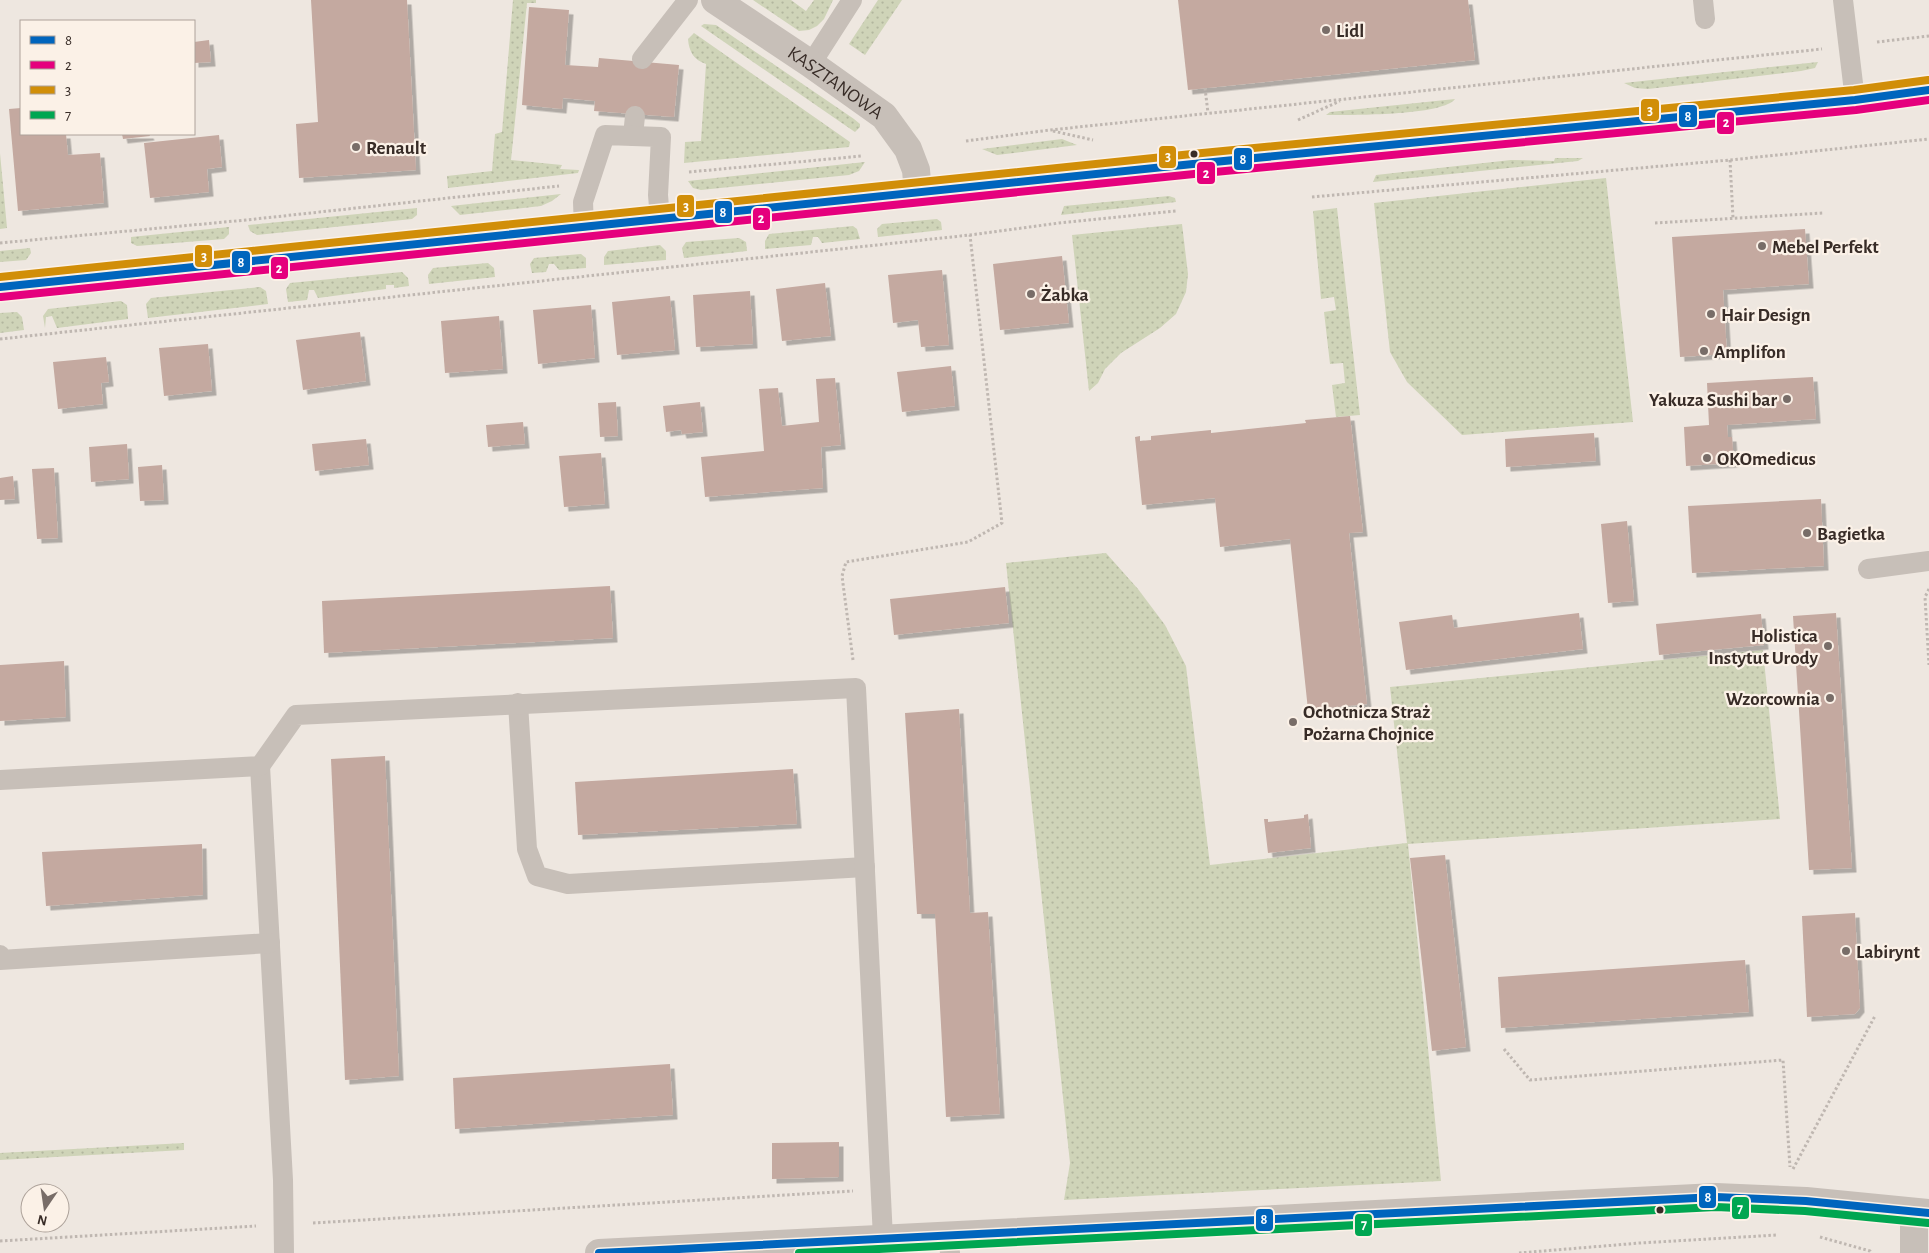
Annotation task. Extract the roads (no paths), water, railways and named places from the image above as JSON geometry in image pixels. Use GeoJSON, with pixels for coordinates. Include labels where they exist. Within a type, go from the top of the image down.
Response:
{"type":"FeatureCollection","features":[{"type":"Feature","properties":{"kind":"main road"},"geometry":{"type":"LineString","coordinates":[[0,287],[1567,126],[1855,100],[1929,90]]}},
{"type":"Feature","properties":{"kind":"street","name":"KASZTANOWA"},"geometry":{"type":"LineString","coordinates":[[715,0],[860,98],[889,121],[908,150],[916,170],[918,193]]}},
{"type":"Feature","properties":{"kind":"street"},"geometry":{"type":"LineString","coordinates":[[599,1253],[883,1238],[949,1244],[1716,1197],[1806,1201],[1921,1213],[1914,1253]]}},
{"type":"Feature","properties":{"kind":"lane"},"geometry":{"type":"LineString","coordinates":[[642,59],[688,0]]}},
{"type":"Feature","properties":{"kind":"lane"},"geometry":{"type":"LineString","coordinates":[[811,64],[852,0]]}},
{"type":"Feature","properties":{"kind":"lane"},"geometry":{"type":"LineString","coordinates":[[1843,0],[1855,100]]}},
{"type":"Feature","properties":{"kind":"lane"},"geometry":{"type":"LineString","coordinates":[[633,136],[635,116]]}},
{"type":"Feature","properties":{"kind":"lane"},"geometry":{"type":"LineString","coordinates":[[584,228],[583,202],[605,135],[660,138],[658,195],[660,219]]}},
{"type":"Feature","properties":{"kind":"lane"},"geometry":{"type":"LineString","coordinates":[[1868,569],[1929,561]]}},
{"type":"Feature","properties":{"kind":"lane"},"geometry":{"type":"LineString","coordinates":[[284,1253],[283,1180],[260,766],[296,715],[856,688],[883,1238]]}},
{"type":"Feature","properties":{"kind":"lane"},"geometry":{"type":"LineString","coordinates":[[518,703],[527,849],[537,876],[568,884],[865,867]]}},
{"type":"Feature","properties":{"kind":"lane"},"geometry":{"type":"LineString","coordinates":[[0,780],[260,766]]}},
{"type":"Feature","properties":{"kind":"lane"},"geometry":{"type":"LineString","coordinates":[[0,955],[0,960],[270,944]]}},
{"type":"Feature","properties":{"kind":"place","name":"Lidl"},"geometry":{"type":"Point","coordinates":[1326,30]}},
{"type":"Feature","properties":{"kind":"place","name":"Renault"},"geometry":{"type":"Point","coordinates":[356,147]}},
{"type":"Feature","properties":{"kind":"place","name":"Mebel Perfekt"},"geometry":{"type":"Point","coordinates":[1762,246]}},
{"type":"Feature","properties":{"kind":"place","name":"Żabka"},"geometry":{"type":"Point","coordinates":[1031,294]}},
{"type":"Feature","properties":{"kind":"place","name":"Hair Design"},"geometry":{"type":"Point","coordinates":[1711,314]}},
{"type":"Feature","properties":{"kind":"place","name":"Amplifon"},"geometry":{"type":"Point","coordinates":[1704,351]}},
{"type":"Feature","properties":{"kind":"place","name":"Yakuza Sushi bar"},"geometry":{"type":"Point","coordinates":[1787,399]}},
{"type":"Feature","properties":{"kind":"place","name":"OKOmedicus"},"geometry":{"type":"Point","coordinates":[1707,458]}},
{"type":"Feature","properties":{"kind":"place","name":"Bagietka"},"geometry":{"type":"Point","coordinates":[1807,533]}},
{"type":"Feature","properties":{"kind":"place","name":"Holistica Instytut Urody"},"geometry":{"type":"Point","coordinates":[1828,646]}},
{"type":"Feature","properties":{"kind":"place","name":"Wzorcownia"},"geometry":{"type":"Point","coordinates":[1830,698]}},
{"type":"Feature","properties":{"kind":"place","name":"Ochotnicza Straż Pożarna Chojnice"},"geometry":{"type":"Point","coordinates":[1293,722]}},
{"type":"Feature","properties":{"kind":"place","name":"Labirynt"},"geometry":{"type":"Point","coordinates":[1846,951]}}]}
